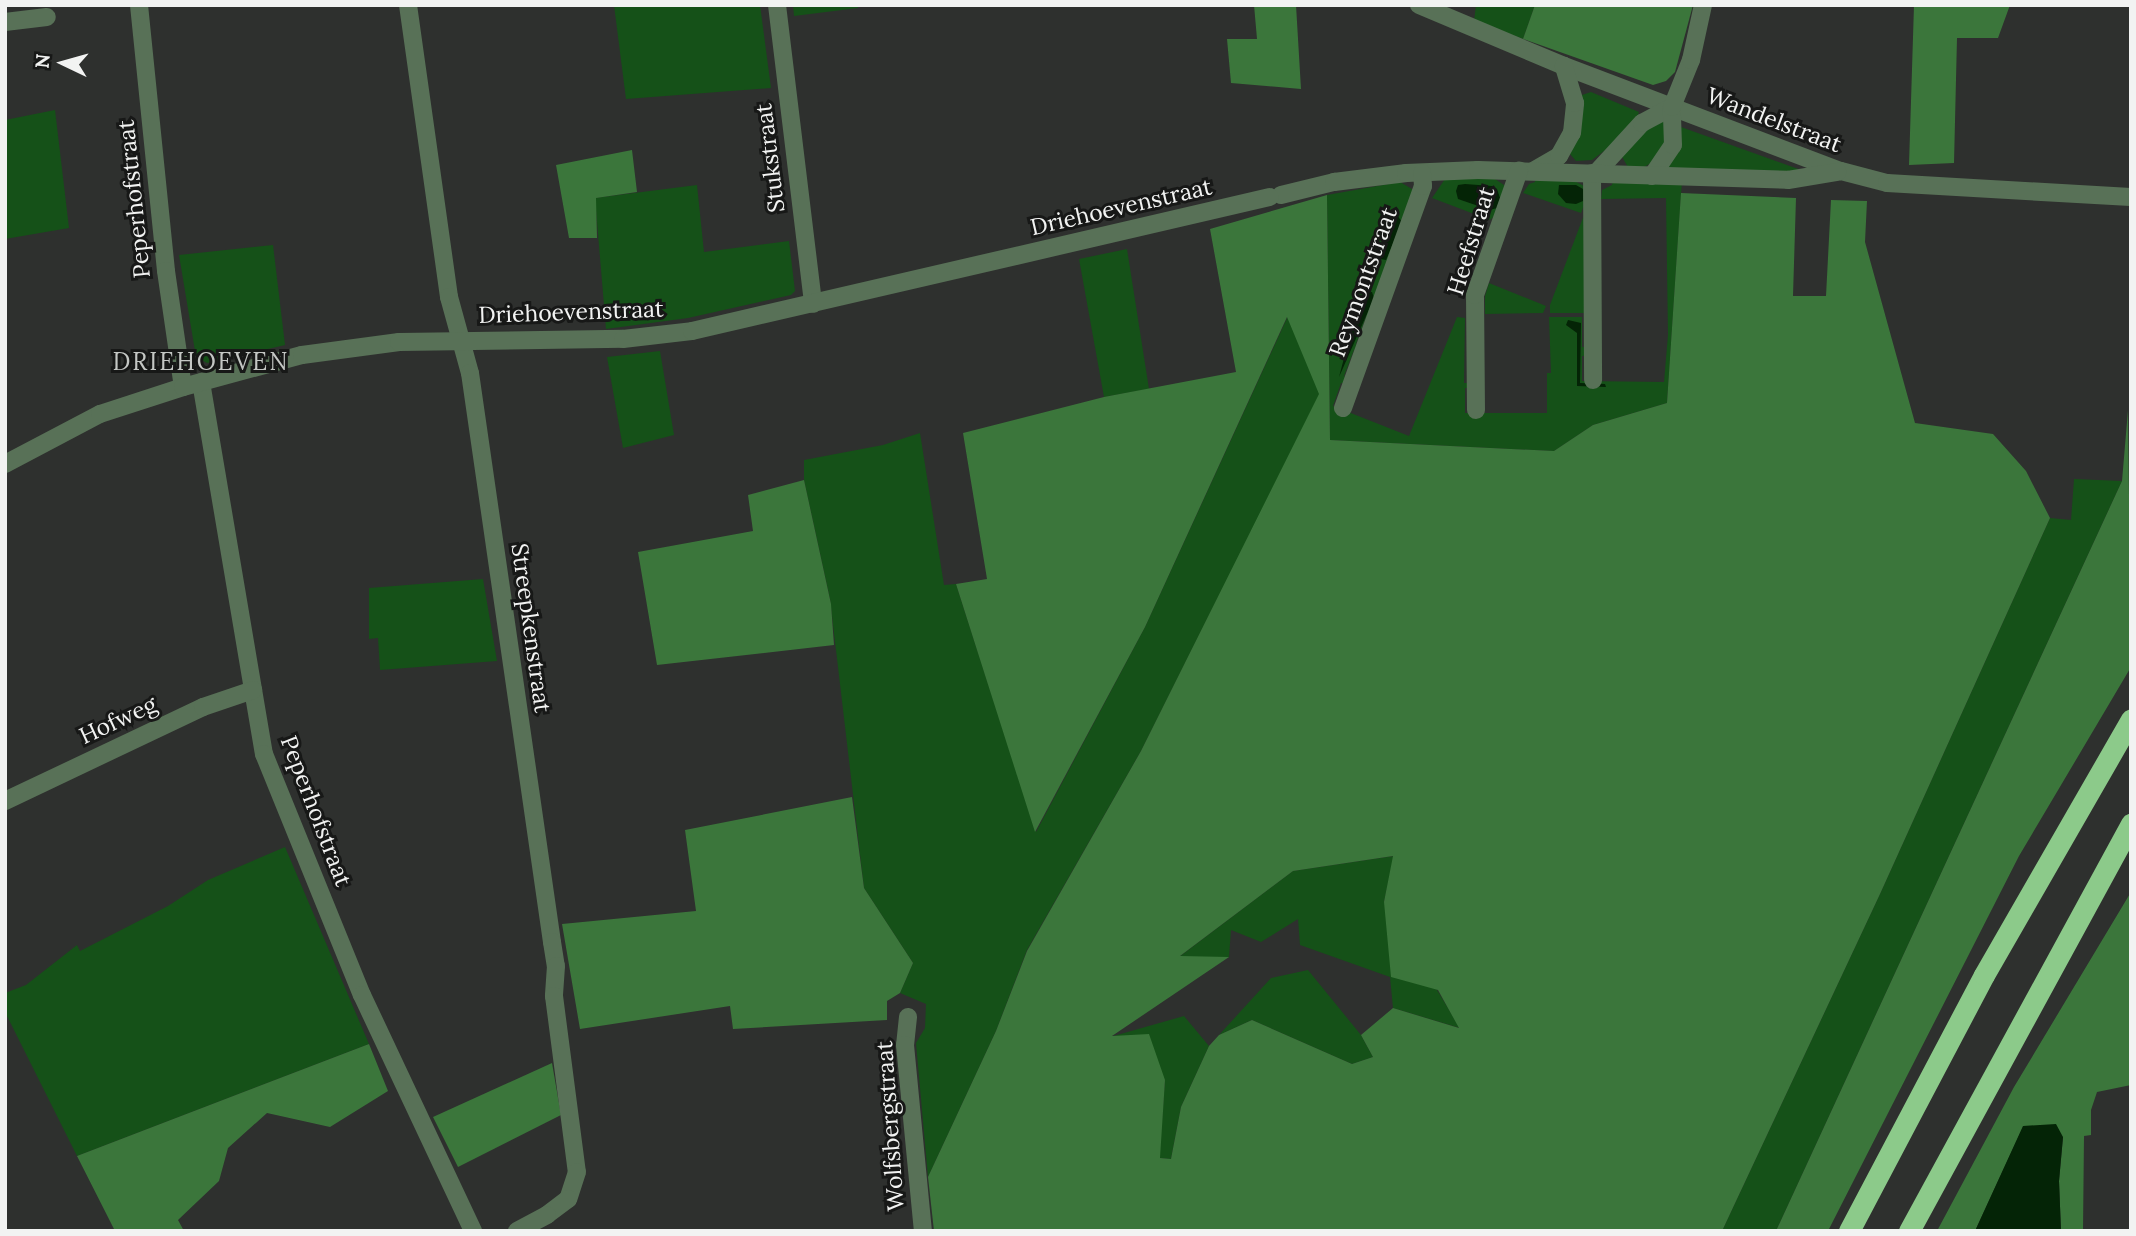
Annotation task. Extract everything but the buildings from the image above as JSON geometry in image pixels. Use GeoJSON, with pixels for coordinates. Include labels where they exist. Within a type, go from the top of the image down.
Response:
{"type":"FeatureCollection","features":[{"type":"Feature","properties":{"kind":"highway"},"geometry":{"type":"LineString","coordinates":[[1849,1231],[1984,975],[2131,719]]}},
{"type":"Feature","properties":{"kind":"highway"},"geometry":{"type":"LineString","coordinates":[[1909,1231],[2131,822]]}},
{"type":"Feature","properties":{"kind":"street","name":"Peperhofstraat"},"geometry":{"type":"LineString","coordinates":[[139,5],[166,271],[183,387]]}},
{"type":"Feature","properties":{"kind":"street","name":"Streepkenstraat"},"geometry":{"type":"LineString","coordinates":[[408,5],[449,297],[470,373],[554,954],[554,996],[577,1172],[568,1199],[547,1216],[517,1231]]}},
{"type":"Feature","properties":{"kind":"street","name":"Stukstraat"},"geometry":{"type":"LineString","coordinates":[[777,5],[813,304]]}},
{"type":"Feature","properties":{"kind":"street","name":"Wandelstraat"},"geometry":{"type":"LineString","coordinates":[[1419,5],[1564,66],[1841,172],[1887,183],[2131,197]]}},
{"type":"Feature","properties":{"kind":"street"},"geometry":{"type":"LineString","coordinates":[[1652,176],[1673,145],[1672,107],[1690,60],[1703,5]]}},
{"type":"Feature","properties":{"kind":"street"},"geometry":{"type":"LineString","coordinates":[[5,22],[47,17]]}},
{"type":"Feature","properties":{"kind":"street"},"geometry":{"type":"LineString","coordinates":[[1525,172],[1559,156],[1572,133],[1575,103],[1564,66]]}},
{"type":"Feature","properties":{"kind":"street"},"geometry":{"type":"LineString","coordinates":[[1593,380],[1594,173],[1642,124],[1672,107]]}},
{"type":"Feature","properties":{"kind":"street","name":"Heefstraat"},"geometry":{"type":"LineString","coordinates":[[1476,410],[1475,295],[1525,172]]}},
{"type":"Feature","properties":{"kind":"street","name":"Driehoevenstraat"},"geometry":{"type":"LineString","coordinates":[[5,464],[100,414],[183,387],[302,355],[399,342],[623,339],[692,331],[1334,182],[1422,173],[1594,173],[1788,180],[1841,172]]}},
{"type":"Feature","properties":{"kind":"street","name":"Reymontstraat"},"geometry":{"type":"LineString","coordinates":[[1343,408],[1423,186],[1422,173]]}},
{"type":"Feature","properties":{"kind":"street","name":"Peperhofstraat"},"geometry":{"type":"LineString","coordinates":[[201,382],[264,754],[362,995],[473,1231]]}},
{"type":"Feature","properties":{"kind":"street","name":"Hofweg"},"geometry":{"type":"LineString","coordinates":[[5,801],[203,708],[253,690]]}},
{"type":"Feature","properties":{"kind":"street","name":"Wolfsbergstraat"},"geometry":{"type":"LineString","coordinates":[[908,1017],[905,1045],[923,1231]]}},
{"type":"Feature","properties":{"kind":"green space"},"geometry":{"type":"Polygon","coordinates":[[[614,5],[760,5],[771,88],[626,99],[614,5]]]}},
{"type":"Feature","properties":{"kind":"green space"},"geometry":{"type":"Polygon","coordinates":[[[793,5],[858,5],[858,8],[794,16],[793,5]]]}},
{"type":"Feature","properties":{"kind":"green space"},"geometry":{"type":"Polygon","coordinates":[[[1254,5],[1296,5],[1301,89],[1231,83],[1227,39],[1257,39],[1254,5]]]}},
{"type":"Feature","properties":{"kind":"green space"},"geometry":{"type":"Polygon","coordinates":[[[1476,5],[1535,5],[1523,39],[1474,21],[1476,5]]]}},
{"type":"Feature","properties":{"kind":"green space"},"geometry":{"type":"Polygon","coordinates":[[[1535,5],[1693,5],[1675,72],[1666,81],[1653,85],[1523,39],[1535,5]]]}},
{"type":"Feature","properties":{"kind":"green space"},"geometry":{"type":"Polygon","coordinates":[[[1914,5],[2010,5],[1998,38],[1957,38],[1954,163],[1909,165],[1914,5]]]}},
{"type":"Feature","properties":{"kind":"green space"},"geometry":{"type":"Polygon","coordinates":[[[1591,92],[1639,112],[1636,120],[1612,145],[1592,160],[1576,161],[1570,154],[1582,95],[1591,92]]]}},
{"type":"Feature","properties":{"kind":"green space"},"geometry":{"type":"Polygon","coordinates":[[[55,110],[69,228],[5,239],[5,120],[55,110]]]}},
{"type":"Feature","properties":{"kind":"green space"},"geometry":{"type":"Polygon","coordinates":[[[1663,120],[1669,135],[1659,158],[1641,169],[1629,169],[1621,155],[1646,125],[1663,120]]]}},
{"type":"Feature","properties":{"kind":"green space"},"geometry":{"type":"Polygon","coordinates":[[[1681,127],[1804,171],[1803,175],[1667,169],[1681,127]]]}},
{"type":"Feature","properties":{"kind":"green space"},"geometry":{"type":"Polygon","coordinates":[[[632,150],[637,192],[596,198],[597,238],[569,238],[556,165],[632,150]]]}},
{"type":"Feature","properties":{"kind":"green space"},"geometry":{"type":"Polygon","coordinates":[[[1492,177],[1504,185],[1506,193],[1500,211],[1490,220],[1432,198],[1445,179],[1492,177]]]}},
{"type":"Feature","properties":{"kind":"green space"},"geometry":{"type":"Polygon","coordinates":[[[1535,178],[1571,179],[1584,186],[1586,200],[1581,213],[1523,193],[1529,184],[1535,182],[1535,178]]]}},
{"type":"Feature","properties":{"kind":"green space"},"geometry":{"type":"Polygon","coordinates":[[[1613,180],[1682,181],[1667,403],[1593,425],[1554,451],[1330,440],[1327,195],[1400,182],[1412,189],[1415,195],[1371,319],[1366,317],[1356,344],[1360,346],[1358,351],[1354,350],[1344,376],[1349,378],[1346,384],[1341,383],[1333,406],[1409,436],[1457,317],[1465,318],[1464,383],[1470,383],[1470,388],[1465,388],[1465,413],[1547,413],[1547,373],[1551,373],[1549,317],[1582,317],[1582,347],[1587,347],[1587,356],[1582,356],[1582,381],[1664,382],[1668,335],[1666,198],[1601,199],[1602,190],[1612,185],[1613,180]]]}},
{"type":"Feature","properties":{"kind":"green space"},"geometry":{"type":"Polygon","coordinates":[[[697,185],[704,252],[789,241],[795,291],[791,295],[688,318],[606,329],[595,198],[697,185]]]}},
{"type":"Feature","properties":{"kind":"green space"},"geometry":{"type":"Polygon","coordinates":[[[1681,193],[1796,198],[1793,296],[1826,296],[1831,200],[1867,201],[1865,242],[1915,423],[1993,434],[2026,471],[2050,518],[1880,894],[1722,1231],[934,1231],[928,1177],[996,1031],[1027,951],[1141,751],[1319,394],[1287,317],[1145,627],[1035,832],[956,584],[987,579],[963,433],[1104,397],[1236,372],[1210,229],[1327,195],[1330,440],[1554,451],[1593,425],[1667,403],[1681,193]],[[1393,856],[1293,871],[1180,956],[1229,957],[1112,1036],[1149,1034],[1165,1080],[1160,1158],[1171,1159],[1181,1107],[1209,1046],[1219,1035],[1252,1020],[1352,1064],[1373,1057],[1361,1035],[1393,1008],[1459,1028],[1438,990],[1391,977],[1384,902],[1393,856]]]}},
{"type":"Feature","properties":{"kind":"green space"},"geometry":{"type":"Polygon","coordinates":[[[1584,215],[1587,313],[1550,313],[1550,305],[1584,215]]]}},
{"type":"Feature","properties":{"kind":"green space"},"geometry":{"type":"Polygon","coordinates":[[[273,245],[285,345],[207,363],[196,357],[179,255],[273,245]]]}},
{"type":"Feature","properties":{"kind":"green space"},"geometry":{"type":"Polygon","coordinates":[[[1127,249],[1149,389],[1104,397],[1079,259],[1127,249]]]}},
{"type":"Feature","properties":{"kind":"green space"},"geometry":{"type":"Polygon","coordinates":[[[1489,283],[1546,306],[1543,313],[1485,314],[1485,296],[1489,283]]]}},
{"type":"Feature","properties":{"kind":"green space"},"geometry":{"type":"Polygon","coordinates":[[[1288,316],[1320,394],[1141,751],[1027,950],[996,1031],[928,1177],[916,1043],[925,1028],[926,1004],[900,993],[913,963],[864,888],[830,599],[804,480],[804,460],[883,445],[920,433],[944,585],[956,584],[1036,832],[1145,627],[1288,316]]]}},
{"type":"Feature","properties":{"kind":"green space"},"geometry":{"type":"Polygon","coordinates":[[[660,351],[674,435],[623,448],[607,357],[660,351]]]}},
{"type":"Feature","properties":{"kind":"green space"},"geometry":{"type":"Polygon","coordinates":[[[2128,410],[2131,667],[2019,856],[1828,1231],[1776,1231],[2122,481],[2128,410]]]}},
{"type":"Feature","properties":{"kind":"green space"},"geometry":{"type":"Polygon","coordinates":[[[2074,479],[2122,481],[1776,1231],[1722,1231],[1880,894],[2050,518],[2071,520],[2074,479]]]}},
{"type":"Feature","properties":{"kind":"green space"},"geometry":{"type":"Polygon","coordinates":[[[804,480],[831,604],[834,645],[657,665],[638,552],[753,531],[748,495],[804,480]]]}},
{"type":"Feature","properties":{"kind":"green space"},"geometry":{"type":"Polygon","coordinates":[[[483,579],[497,661],[380,670],[378,638],[369,639],[369,588],[483,579]]]}},
{"type":"Feature","properties":{"kind":"green space"},"geometry":{"type":"Polygon","coordinates":[[[852,797],[864,888],[913,963],[900,993],[887,1001],[887,1020],[733,1029],[730,1006],[580,1029],[562,924],[696,911],[685,830],[852,797]]]}},
{"type":"Feature","properties":{"kind":"green space"},"geometry":{"type":"Polygon","coordinates":[[[285,847],[369,1044],[77,1156],[5,1012],[5,993],[26,985],[77,945],[80,951],[168,906],[208,880],[285,847]]]}},
{"type":"Feature","properties":{"kind":"green space"},"geometry":{"type":"Polygon","coordinates":[[[1394,856],[1384,902],[1460,1028],[1393,1008],[1390,977],[1300,945],[1298,919],[1261,942],[1231,930],[1229,957],[1179,957],[1293,871],[1394,856]]]}},
{"type":"Feature","properties":{"kind":"green space"},"geometry":{"type":"Polygon","coordinates":[[[2131,892],[2131,1085],[2097,1092],[2091,1110],[2091,1135],[2084,1136],[2083,1231],[2061,1231],[2059,1181],[2063,1137],[2023,1127],[1975,1231],[1937,1231],[2014,1087],[2131,892]]]}},
{"type":"Feature","properties":{"kind":"green space"},"geometry":{"type":"Polygon","coordinates":[[[1308,970],[1361,1035],[1373,1057],[1352,1064],[1252,1020],[1219,1035],[1271,978],[1308,970]]]}},
{"type":"Feature","properties":{"kind":"green space"},"geometry":{"type":"Polygon","coordinates":[[[1184,1016],[1209,1046],[1181,1107],[1171,1159],[1159,1158],[1165,1080],[1110,1037],[1184,1016]]]}},
{"type":"Feature","properties":{"kind":"green space"},"geometry":{"type":"Polygon","coordinates":[[[369,1044],[388,1091],[330,1127],[267,1113],[228,1148],[219,1181],[178,1220],[184,1231],[115,1231],[77,1156],[369,1044]]]}},
{"type":"Feature","properties":{"kind":"green space"},"geometry":{"type":"Polygon","coordinates":[[[552,1063],[561,1115],[458,1167],[433,1117],[552,1063]]]}},
{"type":"Feature","properties":{"kind":"shaded area"},"geometry":{"type":"Polygon","coordinates":[[[1458,185],[1492,186],[1497,189],[1501,201],[1497,208],[1490,210],[1458,199],[1458,185]]]}},
{"type":"Feature","properties":{"kind":"shaded area"},"geometry":{"type":"Polygon","coordinates":[[[1559,185],[1576,185],[1583,189],[1583,201],[1576,204],[1566,203],[1558,194],[1559,185]]]}},
{"type":"Feature","properties":{"kind":"shaded area"},"geometry":{"type":"Polygon","coordinates":[[[1397,215],[1402,222],[1386,260],[1380,259],[1392,219],[1397,215]]]}},
{"type":"Feature","properties":{"kind":"shaded area"},"geometry":{"type":"Polygon","coordinates":[[[1366,292],[1372,292],[1374,298],[1339,377],[1360,298],[1366,292]]]}},
{"type":"Feature","properties":{"kind":"shaded area"},"geometry":{"type":"Polygon","coordinates":[[[1568,320],[1581,323],[1580,383],[1605,384],[1606,387],[1577,386],[1577,333],[1566,325],[1568,320]]]}},
{"type":"Feature","properties":{"kind":"shaded area"},"geometry":{"type":"Polygon","coordinates":[[[2056,1124],[2063,1137],[2059,1181],[2061,1231],[1975,1231],[2023,1126],[2056,1124]]]}},
{"type":"Feature","properties":{"kind":"district","name":"DRIEHOEVEN"},"geometry":{"type":"Point","coordinates":[201,362]}}]}
